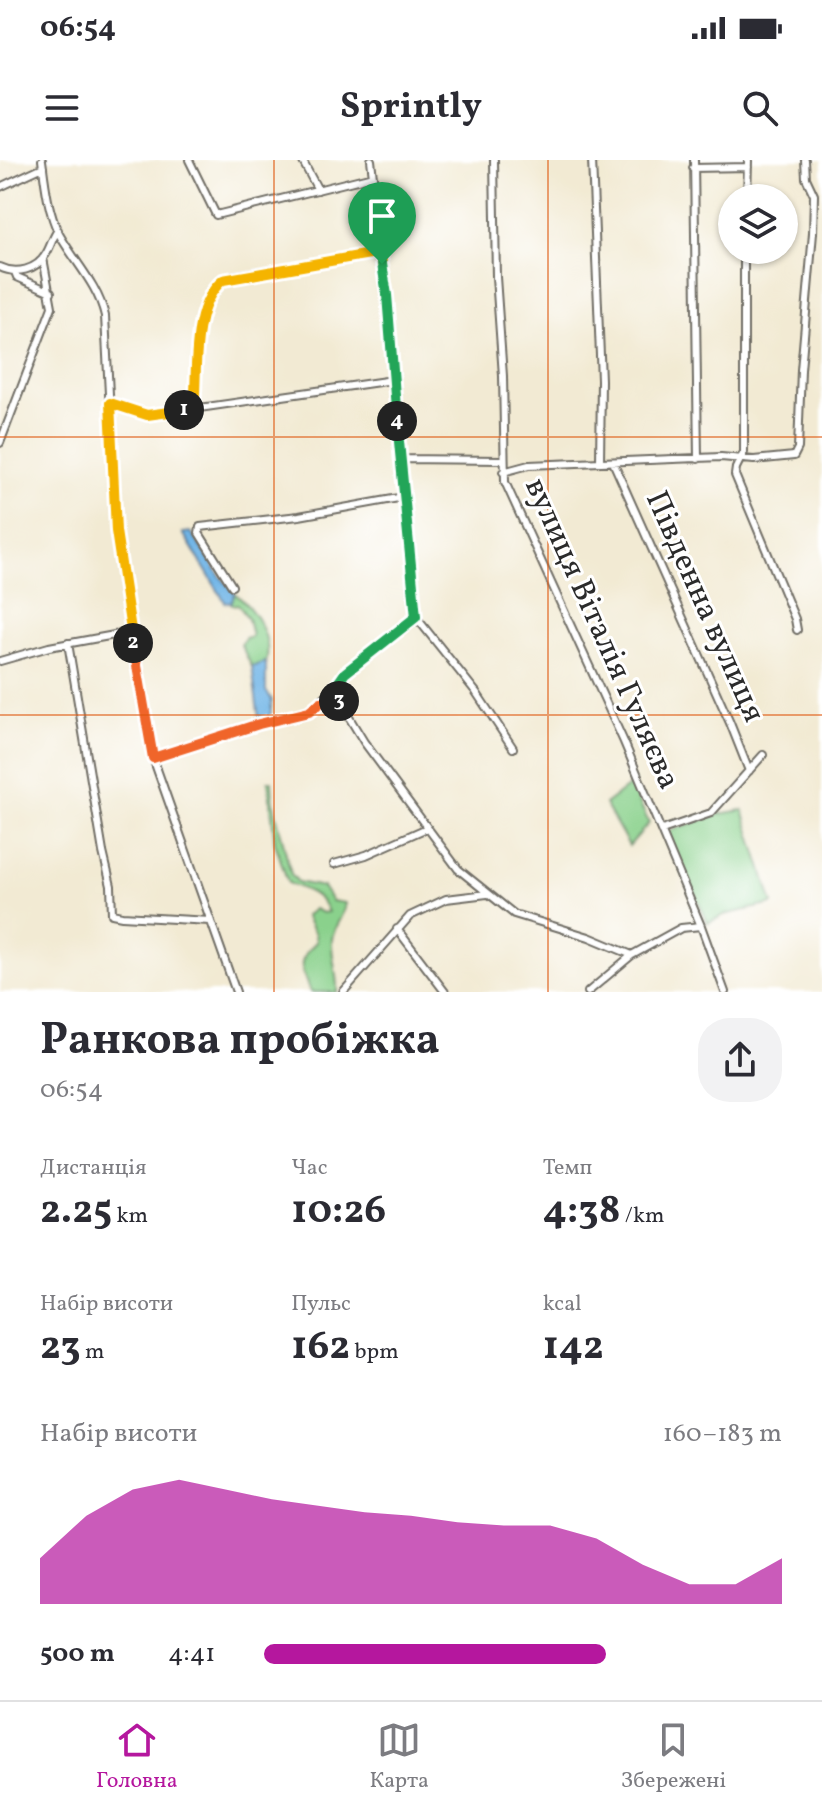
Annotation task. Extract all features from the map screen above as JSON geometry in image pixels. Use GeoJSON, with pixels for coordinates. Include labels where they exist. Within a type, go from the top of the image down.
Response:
{"type":"FeatureCollection","features":[{"type":"Feature","properties":{"kind":"street"},"geometry":{"type":"LineString","coordinates":[[189,160],[216,215],[373,176]]}},
{"type":"Feature","properties":{"kind":"street"},"geometry":{"type":"LineString","coordinates":[[302,160],[318,190]]}},
{"type":"Feature","properties":{"kind":"street"},"geometry":{"type":"LineString","coordinates":[[371,160],[387,295],[416,617],[476,692],[513,748]]}},
{"type":"Feature","properties":{"kind":"street","name":"вулиця Віталія Гуляєва"},"geometry":{"type":"LineString","coordinates":[[494,160],[505,482],[662,830],[725,992]]}},
{"type":"Feature","properties":{"kind":"street"},"geometry":{"type":"LineString","coordinates":[[592,160],[601,380],[600,462]]}},
{"type":"Feature","properties":{"kind":"street"},"geometry":{"type":"LineString","coordinates":[[503,472],[529,465],[754,460],[794,456],[798,448],[801,370],[813,233],[814,195],[806,178],[805,160]]}},
{"type":"Feature","properties":{"kind":"street"},"geometry":{"type":"LineString","coordinates":[[0,187],[42,164],[58,230],[104,310],[108,338],[116,531],[153,758],[234,992]]}},
{"type":"Feature","properties":{"kind":"street"},"geometry":{"type":"LineString","coordinates":[[698,459],[694,164],[748,164],[747,184]]}},
{"type":"Feature","properties":{"kind":"street"},"geometry":{"type":"LineString","coordinates":[[0,267],[15,272],[32,267],[43,258],[58,230]]}},
{"type":"Feature","properties":{"kind":"street"},"geometry":{"type":"LineString","coordinates":[[194,409],[194,363],[204,311],[211,292],[219,283],[234,276],[381,252]]}},
{"type":"Feature","properties":{"kind":"street"},"geometry":{"type":"LineString","coordinates":[[0,443],[51,312],[51,292],[43,258]]}},
{"type":"Feature","properties":{"kind":"street"},"geometry":{"type":"LineString","coordinates":[[744,264],[744,452],[735,471],[736,480],[797,630]]}},
{"type":"Feature","properties":{"kind":"street"},"geometry":{"type":"LineString","coordinates":[[15,272],[17,277],[51,292]]}},
{"type":"Feature","properties":{"kind":"street"},"geometry":{"type":"LineString","coordinates":[[110,403],[147,415],[393,380]]}},
{"type":"Feature","properties":{"kind":"street"},"geometry":{"type":"LineString","coordinates":[[400,459],[503,460]]}},
{"type":"Feature","properties":{"kind":"street","name":"Південна вулиця"},"geometry":{"type":"LineString","coordinates":[[613,462],[749,771]]}},
{"type":"Feature","properties":{"kind":"street"},"geometry":{"type":"LineString","coordinates":[[232,586],[199,533],[200,527],[299,516],[404,497]]}},
{"type":"Feature","properties":{"kind":"street"},"geometry":{"type":"LineString","coordinates":[[331,703],[336,686],[345,673],[416,617]]}},
{"type":"Feature","properties":{"kind":"street"},"geometry":{"type":"LineString","coordinates":[[0,661],[68,643],[131,632]]}},
{"type":"Feature","properties":{"kind":"street"},"geometry":{"type":"LineString","coordinates":[[68,643],[111,886],[112,914],[210,921]]}},
{"type":"Feature","properties":{"kind":"street"},"geometry":{"type":"LineString","coordinates":[[153,758],[259,724],[309,712],[331,703],[336,695],[336,686]]}},
{"type":"Feature","properties":{"kind":"street"},"geometry":{"type":"LineString","coordinates":[[331,703],[364,742],[454,866],[469,879],[514,914],[589,937],[632,955]]}},
{"type":"Feature","properties":{"kind":"street"},"geometry":{"type":"LineString","coordinates":[[662,830],[711,813],[763,755]]}},
{"type":"Feature","properties":{"kind":"street"},"geometry":{"type":"LineString","coordinates":[[334,864],[366,855],[427,828]]}},
{"type":"Feature","properties":{"kind":"street"},"geometry":{"type":"LineString","coordinates":[[465,895],[469,879]]}},
{"type":"Feature","properties":{"kind":"street"},"geometry":{"type":"LineString","coordinates":[[343,992],[397,929],[421,909],[446,899],[487,894]]}},
{"type":"Feature","properties":{"kind":"street"},"geometry":{"type":"LineString","coordinates":[[588,992],[632,955],[681,928],[701,926]]}},
{"type":"Feature","properties":{"kind":"street"},"geometry":{"type":"LineString","coordinates":[[397,929],[445,992]]}},
{"type":"Feature","properties":{"kind":"green space"},"geometry":{"type":"Polygon","coordinates":[[[235,593],[255,615],[267,643],[266,662],[252,667],[241,645],[245,638],[252,636],[248,619],[238,604],[231,603],[235,593]]]}},
{"type":"Feature","properties":{"kind":"green space"},"geometry":{"type":"Polygon","coordinates":[[[268,781],[272,781],[273,801],[291,874],[298,882],[323,887],[332,901],[345,903],[332,940],[337,992],[310,992],[304,977],[302,960],[316,942],[305,916],[314,909],[328,912],[317,897],[288,883],[275,843],[268,781]]]}},
{"type":"Feature","properties":{"kind":"green space"},"geometry":{"type":"Polygon","coordinates":[[[631,784],[649,823],[629,846],[605,804],[631,784]]]}},
{"type":"Feature","properties":{"kind":"green space"},"geometry":{"type":"Polygon","coordinates":[[[743,810],[773,904],[724,915],[708,923],[666,832],[719,814],[743,810]]]}},
{"type":"Feature","properties":{"kind":"water"},"geometry":{"type":"Polygon","coordinates":[[[191,532],[235,593],[231,603],[225,602],[183,533],[191,532]]]}},
{"type":"Feature","properties":{"kind":"water"},"geometry":{"type":"Polygon","coordinates":[[[266,662],[266,691],[272,700],[270,718],[259,720],[252,667],[266,662]]]}},
{"type":"Feature","properties":{"kind":"route"},"geometry":{"type":"LineString","coordinates":[[381,252],[382,264],[416,617],[345,673],[336,686],[341,703],[321,702],[309,712],[259,724],[153,758],[117,540],[110,403],[147,415],[194,409],[194,363],[204,311],[211,292],[223,280],[381,252]]}}]}
